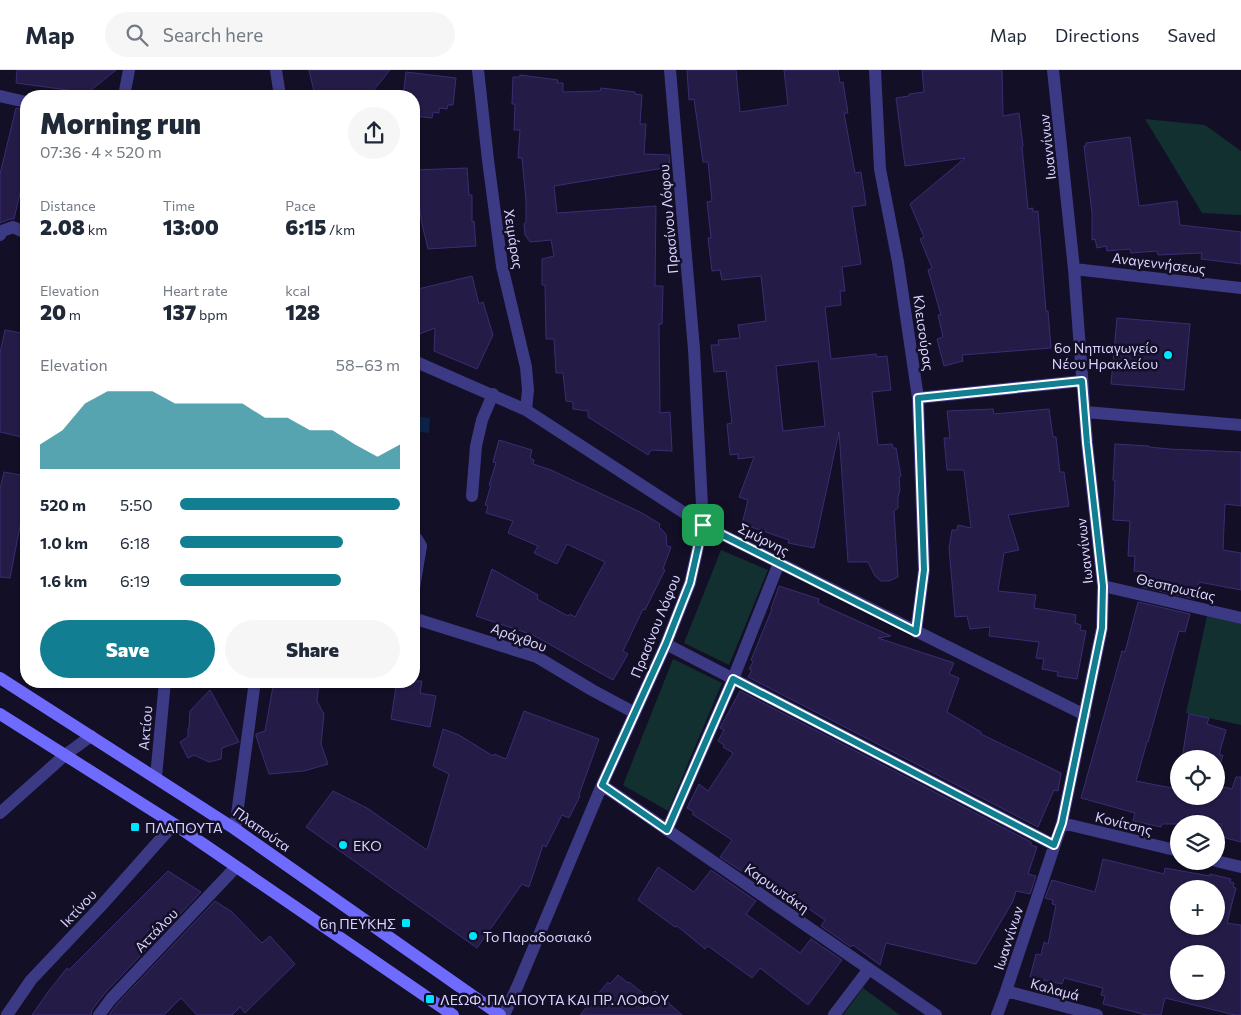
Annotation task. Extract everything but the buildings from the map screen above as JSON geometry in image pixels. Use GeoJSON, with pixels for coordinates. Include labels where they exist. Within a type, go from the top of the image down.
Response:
{"type":"FeatureCollection","features":[{"type":"Feature","properties":{"kind":"main road","name":"Πλαπούτα"},"geometry":{"type":"LineString","coordinates":[[0,678],[235,829],[502,1015]]}},
{"type":"Feature","properties":{"kind":"main road"},"geometry":{"type":"LineString","coordinates":[[0,714],[174,824],[453,1015]]}},
{"type":"Feature","properties":{"kind":"street"},"geometry":{"type":"LineString","coordinates":[[125,90],[129,70]]}},
{"type":"Feature","properties":{"kind":"street"},"geometry":{"type":"LineString","coordinates":[[276,70],[279,90]]}},
{"type":"Feature","properties":{"kind":"street","name":"Χειμάρας"},"geometry":{"type":"LineString","coordinates":[[478,70],[502,266],[526,367],[528,390],[526,410]]}},
{"type":"Feature","properties":{"kind":"street","name":"Πρασίνου Λόφου"},"geometry":{"type":"LineString","coordinates":[[502,1015],[518,985],[602,785],[666,644],[690,583],[703,525],[694,348],[670,70]]}},
{"type":"Feature","properties":{"kind":"street","name":"Κλεισούρας"},"geometry":{"type":"LineString","coordinates":[[875,70],[880,169],[898,262],[918,398],[924,570],[916,632]]}},
{"type":"Feature","properties":{"kind":"street","name":"Ιωαννίνων"},"geometry":{"type":"LineString","coordinates":[[997,1015],[1062,823],[1102,628],[1103,586],[1087,443],[1074,269],[1053,70]]}},
{"type":"Feature","properties":{"kind":"street"},"geometry":{"type":"LineString","coordinates":[[0,96],[20,101]]}},
{"type":"Feature","properties":{"kind":"street"},"geometry":{"type":"LineString","coordinates":[[0,235],[2,231],[13,227],[20,230]]}},
{"type":"Feature","properties":{"kind":"street","name":"Αναγεννήσεως"},"geometry":{"type":"LineString","coordinates":[[1074,269],[1241,288]]}},
{"type":"Feature","properties":{"kind":"street","name":"Σμύρνης"},"geometry":{"type":"LineString","coordinates":[[420,364],[526,410],[703,525],[1085,715]]}},
{"type":"Feature","properties":{"kind":"street"},"geometry":{"type":"LineString","coordinates":[[918,398],[1082,381]]}},
{"type":"Feature","properties":{"kind":"street"},"geometry":{"type":"LineString","coordinates":[[472,496],[476,446],[482,420],[492,394]]}},
{"type":"Feature","properties":{"kind":"street"},"geometry":{"type":"LineString","coordinates":[[1085,412],[1241,425]]}},
{"type":"Feature","properties":{"kind":"street"},"geometry":{"type":"LineString","coordinates":[[667,830],[733,679],[779,563]]}},
{"type":"Feature","properties":{"kind":"street","name":"Θεσπρωτίας"},"geometry":{"type":"LineString","coordinates":[[1103,586],[1241,618]]}},
{"type":"Feature","properties":{"kind":"street","name":"Αράχθου"},"geometry":{"type":"LineString","coordinates":[[420,620],[537,657],[635,713]]}},
{"type":"Feature","properties":{"kind":"street"},"geometry":{"type":"LineString","coordinates":[[666,644],[1054,845]]}},
{"type":"Feature","properties":{"kind":"street","name":"Ακτίου"},"geometry":{"type":"LineString","coordinates":[[156,778],[164,688]]}},
{"type":"Feature","properties":{"kind":"street"},"geometry":{"type":"LineString","coordinates":[[235,829],[254,688]]}},
{"type":"Feature","properties":{"kind":"street"},"geometry":{"type":"LineString","coordinates":[[0,813],[65,755],[91,736]]}},
{"type":"Feature","properties":{"kind":"street","name":"Καρυωτάκη"},"geometry":{"type":"LineString","coordinates":[[602,785],[936,1015]]}},
{"type":"Feature","properties":{"kind":"street","name":"Κονίτσης"},"geometry":{"type":"LineString","coordinates":[[1062,823],[1170,850]]}},
{"type":"Feature","properties":{"kind":"street","name":"Ικτίνου"},"geometry":{"type":"LineString","coordinates":[[7,1015],[30,980],[101,906],[174,824]]}},
{"type":"Feature","properties":{"kind":"street"},"geometry":{"type":"LineString","coordinates":[[1225,863],[1241,867]]}},
{"type":"Feature","properties":{"kind":"street","name":"Αττάλου"},"geometry":{"type":"LineString","coordinates":[[99,1015],[236,867]]}},
{"type":"Feature","properties":{"kind":"street"},"geometry":{"type":"LineString","coordinates":[[834,1015],[869,969]]}},
{"type":"Feature","properties":{"kind":"street","name":"Καλαμά"},"geometry":{"type":"LineString","coordinates":[[1006,991],[1097,1015]]}},
{"type":"Feature","properties":{"kind":"green space"},"geometry":{"type":"Polygon","coordinates":[[[1145,119],[1205,125],[1241,151],[1241,215],[1202,213],[1145,119]]]}},
{"type":"Feature","properties":{"kind":"green space"},"geometry":{"type":"Polygon","coordinates":[[[721,550],[768,570],[729,665],[684,643],[721,550]]]}},
{"type":"Feature","properties":{"kind":"green space"},"geometry":{"type":"Polygon","coordinates":[[[1207,616],[1241,624],[1241,725],[1186,713],[1207,616]]]}},
{"type":"Feature","properties":{"kind":"green space"},"geometry":{"type":"Polygon","coordinates":[[[673,659],[722,683],[668,811],[623,785],[673,659]]]}},
{"type":"Feature","properties":{"kind":"green space"},"geometry":{"type":"Polygon","coordinates":[[[863,988],[900,1015],[843,1015],[863,988]]]}},
{"type":"Feature","properties":{"kind":"water"},"geometry":{"type":"Polygon","coordinates":[[[420,417],[430,418],[429,433],[420,432],[420,417]]]}},
{"type":"Feature","properties":{"kind":"place","name":"6ο Νηπιαγωγείο Νέου Ηρακλείου"},"geometry":{"type":"Point","coordinates":[1168,355]}},
{"type":"Feature","properties":{"kind":"place","name":"ΠΛΑΠΟΥΤΑ"},"geometry":{"type":"Point","coordinates":[135,827]}},
{"type":"Feature","properties":{"kind":"place","name":"EKO"},"geometry":{"type":"Point","coordinates":[343,845]}},
{"type":"Feature","properties":{"kind":"place","name":"6η ΠΕΥΚΗΣ"},"geometry":{"type":"Point","coordinates":[406,923]}},
{"type":"Feature","properties":{"kind":"place","name":"Το Παραδοσιακό"},"geometry":{"type":"Point","coordinates":[473,936]}},
{"type":"Feature","properties":{"kind":"place","name":"ΛΕΩΦ. ΠΛΑΠΟΥΤΑ ΚΑΙ ΠΡ. ΛΟΦΟΥ"},"geometry":{"type":"Point","coordinates":[430,999]}},
{"type":"Feature","properties":{"kind":"route"},"geometry":{"type":"LineString","coordinates":[[1082,381],[1103,586],[1102,628],[1062,823],[1054,845],[733,679],[667,830],[602,785],[640,704],[690,583],[703,525],[916,632],[924,570],[918,398],[1082,381]]}}]}
